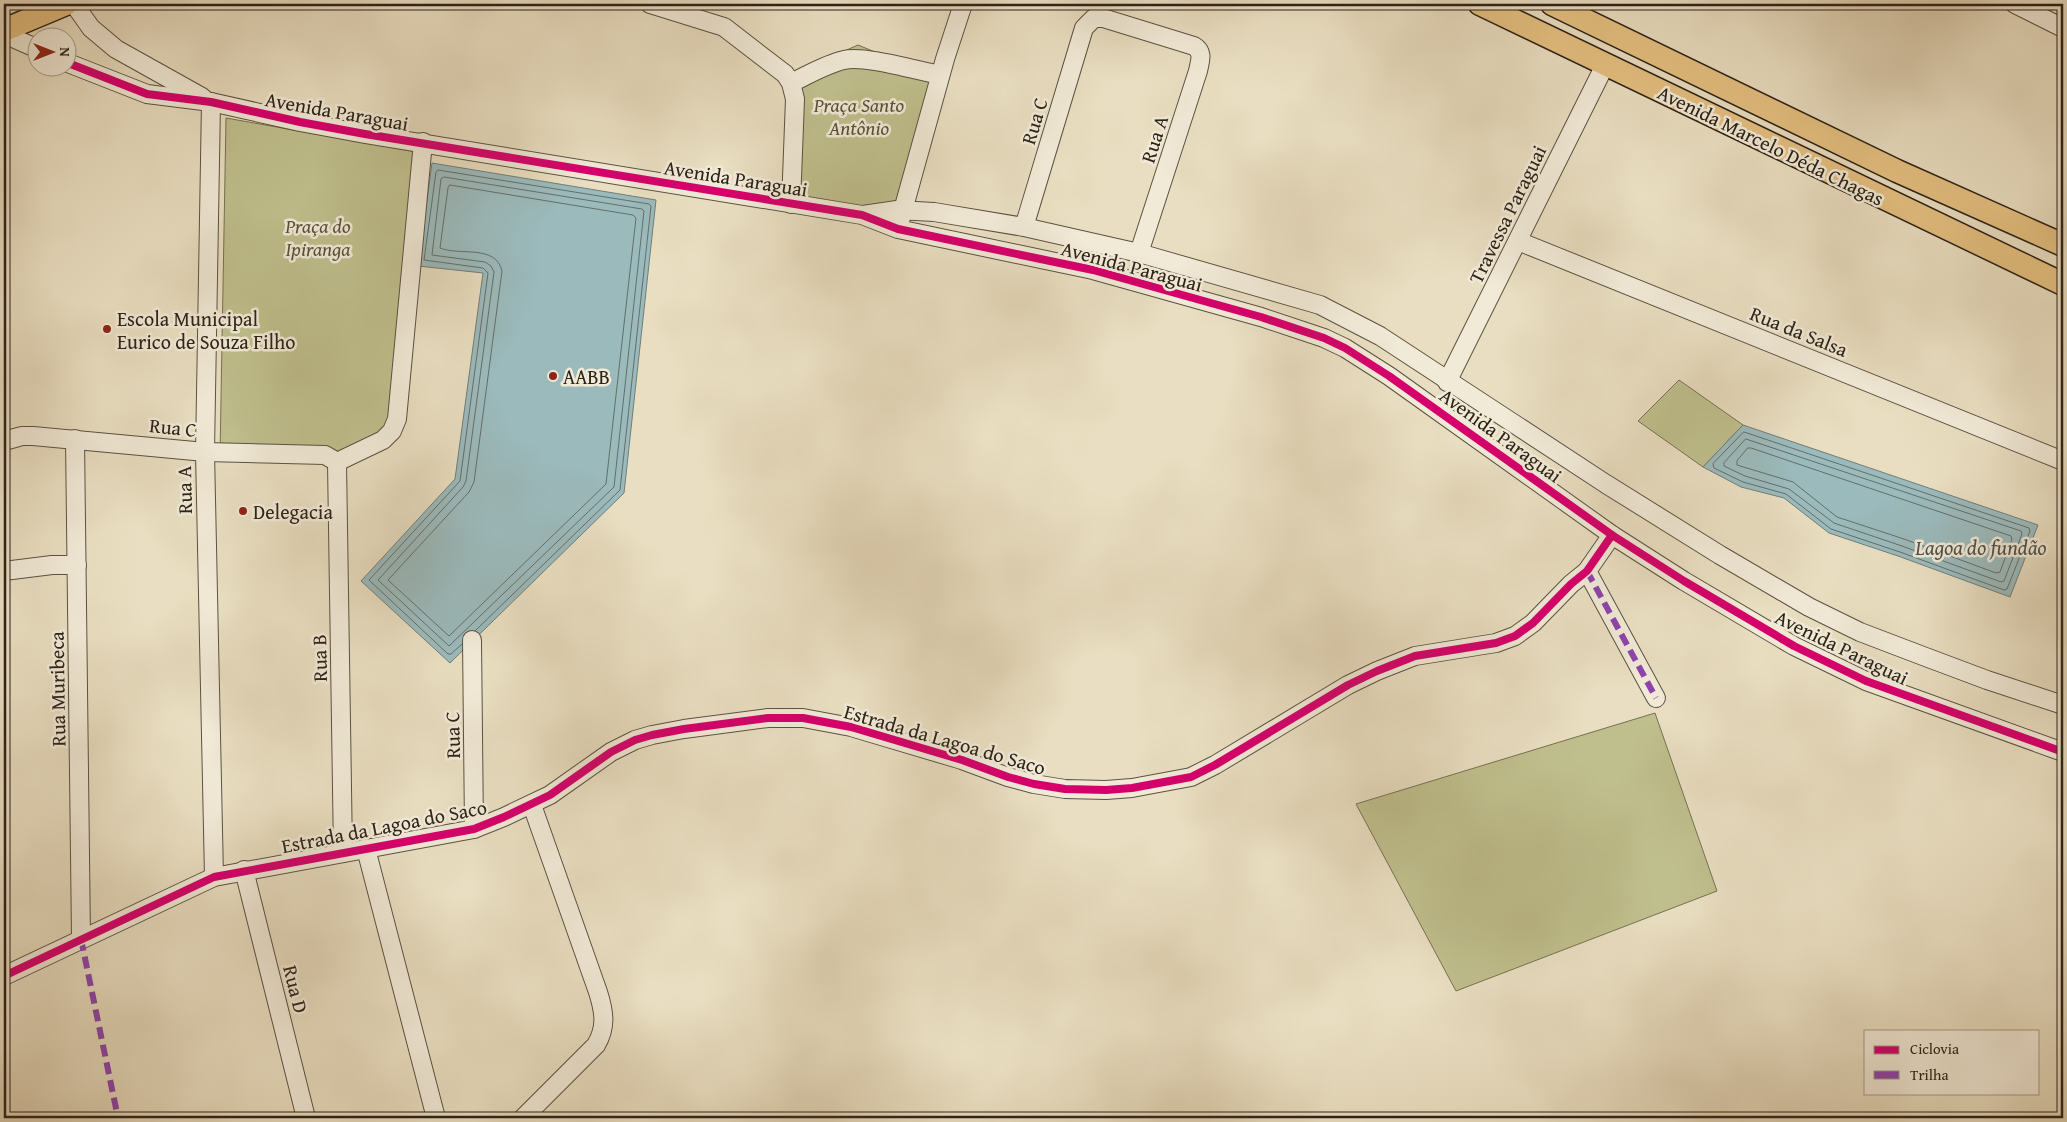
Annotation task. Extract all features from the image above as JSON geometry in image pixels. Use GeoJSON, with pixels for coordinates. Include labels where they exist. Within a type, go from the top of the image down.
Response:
{"type":"FeatureCollection","features":[{"type":"Feature","properties":{"kind":"main road"},"geometry":{"type":"LineString","coordinates":[[4,32],[66,4]]}},
{"type":"Feature","properties":{"kind":"main road","name":"Avenida Marcelo Déda Chagas"},"geometry":{"type":"LineString","coordinates":[[1480,4],[2063,284]]}},
{"type":"Feature","properties":{"kind":"main road","name":"Avenida Marcelo Déda Chagas"},"geometry":{"type":"LineString","coordinates":[[1552,4],[1897,171],[2063,245]]}},
{"type":"Feature","properties":{"kind":"main road"},"geometry":{"type":"LineString","coordinates":[[1672,97],[1685,68]]}},
{"type":"Feature","properties":{"kind":"main road"},"geometry":{"type":"LineString","coordinates":[[1706,113],[1720,85]]}},
{"type":"Feature","properties":{"kind":"street","name":"Avenida Paraguai"},"geometry":{"type":"LineString","coordinates":[[74,4],[91,28],[116,49],[211,102]]}},
{"type":"Feature","properties":{"kind":"street"},"geometry":{"type":"LineString","coordinates":[[650,4],[724,27],[781,70],[791,83],[795,99],[791,204]]}},
{"type":"Feature","properties":{"kind":"street"},"geometry":{"type":"LineString","coordinates":[[898,229],[940,75],[963,4]]}},
{"type":"Feature","properties":{"kind":"street"},"geometry":{"type":"LineString","coordinates":[[2015,4],[2063,28]]}},
{"type":"Feature","properties":{"kind":"street","name":"Rua C"},"geometry":{"type":"LineString","coordinates":[[1024,227],[1084,28],[1090,21],[1099,17],[1187,44]]}},
{"type":"Feature","properties":{"kind":"street"},"geometry":{"type":"LineString","coordinates":[[4,32],[28,44]]}},
{"type":"Feature","properties":{"kind":"street","name":"Rua A"},"geometry":{"type":"LineString","coordinates":[[1139,253],[1198,71],[1201,55],[1199,50],[1187,44]]}},
{"type":"Feature","properties":{"kind":"street"},"geometry":{"type":"LineString","coordinates":[[791,83],[849,59],[940,75]]}},
{"type":"Feature","properties":{"kind":"street","name":"Travessa Paraguai"},"geometry":{"type":"LineString","coordinates":[[1448,382],[1605,65]]}},
{"type":"Feature","properties":{"kind":"street","name":"Avenida Paraguai"},"geometry":{"type":"LineString","coordinates":[[78,67],[147,94],[211,102],[300,122],[862,215],[898,229],[1093,270],[1261,317],[1324,338],[1345,348],[1389,376],[1612,535],[1684,581],[1794,646],[1866,682],[2063,752]]}},
{"type":"Feature","properties":{"kind":"street","name":"Rua A"},"geometry":{"type":"LineString","coordinates":[[211,102],[205,452],[214,877]]}},
{"type":"Feature","properties":{"kind":"street"},"geometry":{"type":"LineString","coordinates":[[337,462],[384,440],[392,431],[396,419],[424,142]]}},
{"type":"Feature","properties":{"kind":"street","name":"Avenida Paraguai"},"geometry":{"type":"LineString","coordinates":[[862,215],[902,210],[952,214],[1024,227],[1139,253],[1320,305],[1380,336],[1448,382],[1720,555],[1809,607],[1860,632],[1914,653],[1986,680],[2063,705]]}},
{"type":"Feature","properties":{"kind":"street","name":"Rua da Salsa"},"geometry":{"type":"LineString","coordinates":[[1518,241],[2063,461]]}},
{"type":"Feature","properties":{"kind":"street","name":"Rua C"},"geometry":{"type":"LineString","coordinates":[[4,441],[33,436],[205,452],[325,455],[337,462]]}},
{"type":"Feature","properties":{"kind":"street","name":"Rua Muribeca"},"geometry":{"type":"LineString","coordinates":[[75,439],[81,939]]}},
{"type":"Feature","properties":{"kind":"street","name":"Rua B"},"geometry":{"type":"LineString","coordinates":[[337,462],[343,853]]}},
{"type":"Feature","properties":{"kind":"street","name":"Estrada da Lagoa do Saco"},"geometry":{"type":"LineString","coordinates":[[4,976],[214,877],[474,829],[532,805],[550,795],[611,752],[636,740],[676,731],[768,718],[803,718],[874,733],[1034,784],[1065,789],[1106,790],[1170,782],[1191,777],[1215,765],[1348,685],[1377,671],[1415,656],[1496,643],[1515,636],[1533,623],[1571,584],[1587,571],[1612,535]]}},
{"type":"Feature","properties":{"kind":"street"},"geometry":{"type":"LineString","coordinates":[[4,571],[52,565],[77,565]]}},
{"type":"Feature","properties":{"kind":"street"},"geometry":{"type":"LineString","coordinates":[[1587,571],[1656,698]]}},
{"type":"Feature","properties":{"kind":"street","name":"Rua C"},"geometry":{"type":"LineString","coordinates":[[472,640],[474,829]]}},
{"type":"Feature","properties":{"kind":"street"},"geometry":{"type":"LineString","coordinates":[[523,1118],[596,1045],[604,1022],[598,992],[532,805]]}},
{"type":"Feature","properties":{"kind":"street"},"geometry":{"type":"LineString","coordinates":[[366,849],[436,1118]]}},
{"type":"Feature","properties":{"kind":"street","name":"Rua D"},"geometry":{"type":"LineString","coordinates":[[244,870],[306,1118]]}},
{"type":"Feature","properties":{"kind":"green space","name":"Praça Santo Antônio"},"geometry":{"type":"Polygon","coordinates":[[[858,45],[936,77],[898,208],[795,203],[797,72],[858,45]]]}},
{"type":"Feature","properties":{"kind":"green space","name":"Praça do Ipiranga"},"geometry":{"type":"Polygon","coordinates":[[[226,118],[423,153],[388,436],[341,460],[220,456],[226,118]]]}},
{"type":"Feature","properties":{"kind":"green space"},"geometry":{"type":"Polygon","coordinates":[[[1679,380],[1743,425],[1703,467],[1638,421],[1679,380]]]}},
{"type":"Feature","properties":{"kind":"green space"},"geometry":{"type":"Polygon","coordinates":[[[1655,713],[1717,891],[1456,991],[1356,804],[1655,713]]]}},
{"type":"Feature","properties":{"kind":"water","name":"AABB"},"geometry":{"type":"Polygon","coordinates":[[[432,163],[656,200],[624,493],[450,663],[361,581],[455,479],[483,273],[418,266],[432,163]]]}},
{"type":"Feature","properties":{"kind":"water","name":"Lagoa do fundão"},"geometry":{"type":"Polygon","coordinates":[[[1743,425],[2038,525],[2010,597],[1829,533],[1784,498],[1741,487],[1703,467],[1743,425]]]}},
{"type":"Feature","properties":{"kind":"marked path"},"geometry":{"type":"LineString","coordinates":[[1587,571],[1656,698]]}},
{"type":"Feature","properties":{"kind":"marked path"},"geometry":{"type":"LineString","coordinates":[[81,939],[118,1118]]}},
{"type":"Feature","properties":{"kind":"cycle path"},"geometry":{"type":"LineString","coordinates":[[78,67],[147,94],[211,102],[365,134],[862,215],[898,229],[1093,270],[1261,317],[1324,338],[1345,348],[1389,376],[1612,535],[1684,581],[1794,646],[1866,681],[2063,752]]}},
{"type":"Feature","properties":{"kind":"cycle path"},"geometry":{"type":"LineString","coordinates":[[4,976],[214,877],[474,829],[550,795],[611,752],[635,740],[684,729],[768,718],[803,718],[851,727],[962,760],[1008,777],[1065,789],[1106,790],[1132,788],[1191,777],[1215,765],[1348,685],[1377,671],[1415,656],[1496,643],[1515,636],[1533,623],[1571,584],[1587,571],[1612,535]]}},
{"type":"Feature","properties":{"kind":"place","name":"Escola Municipal Eurico de Souza Filho"},"geometry":{"type":"Point","coordinates":[107,329]}},
{"type":"Feature","properties":{"kind":"place","name":"AABB"},"geometry":{"type":"Point","coordinates":[553,376]}},
{"type":"Feature","properties":{"kind":"place","name":"Delegacia"},"geometry":{"type":"Point","coordinates":[243,511]}}]}
